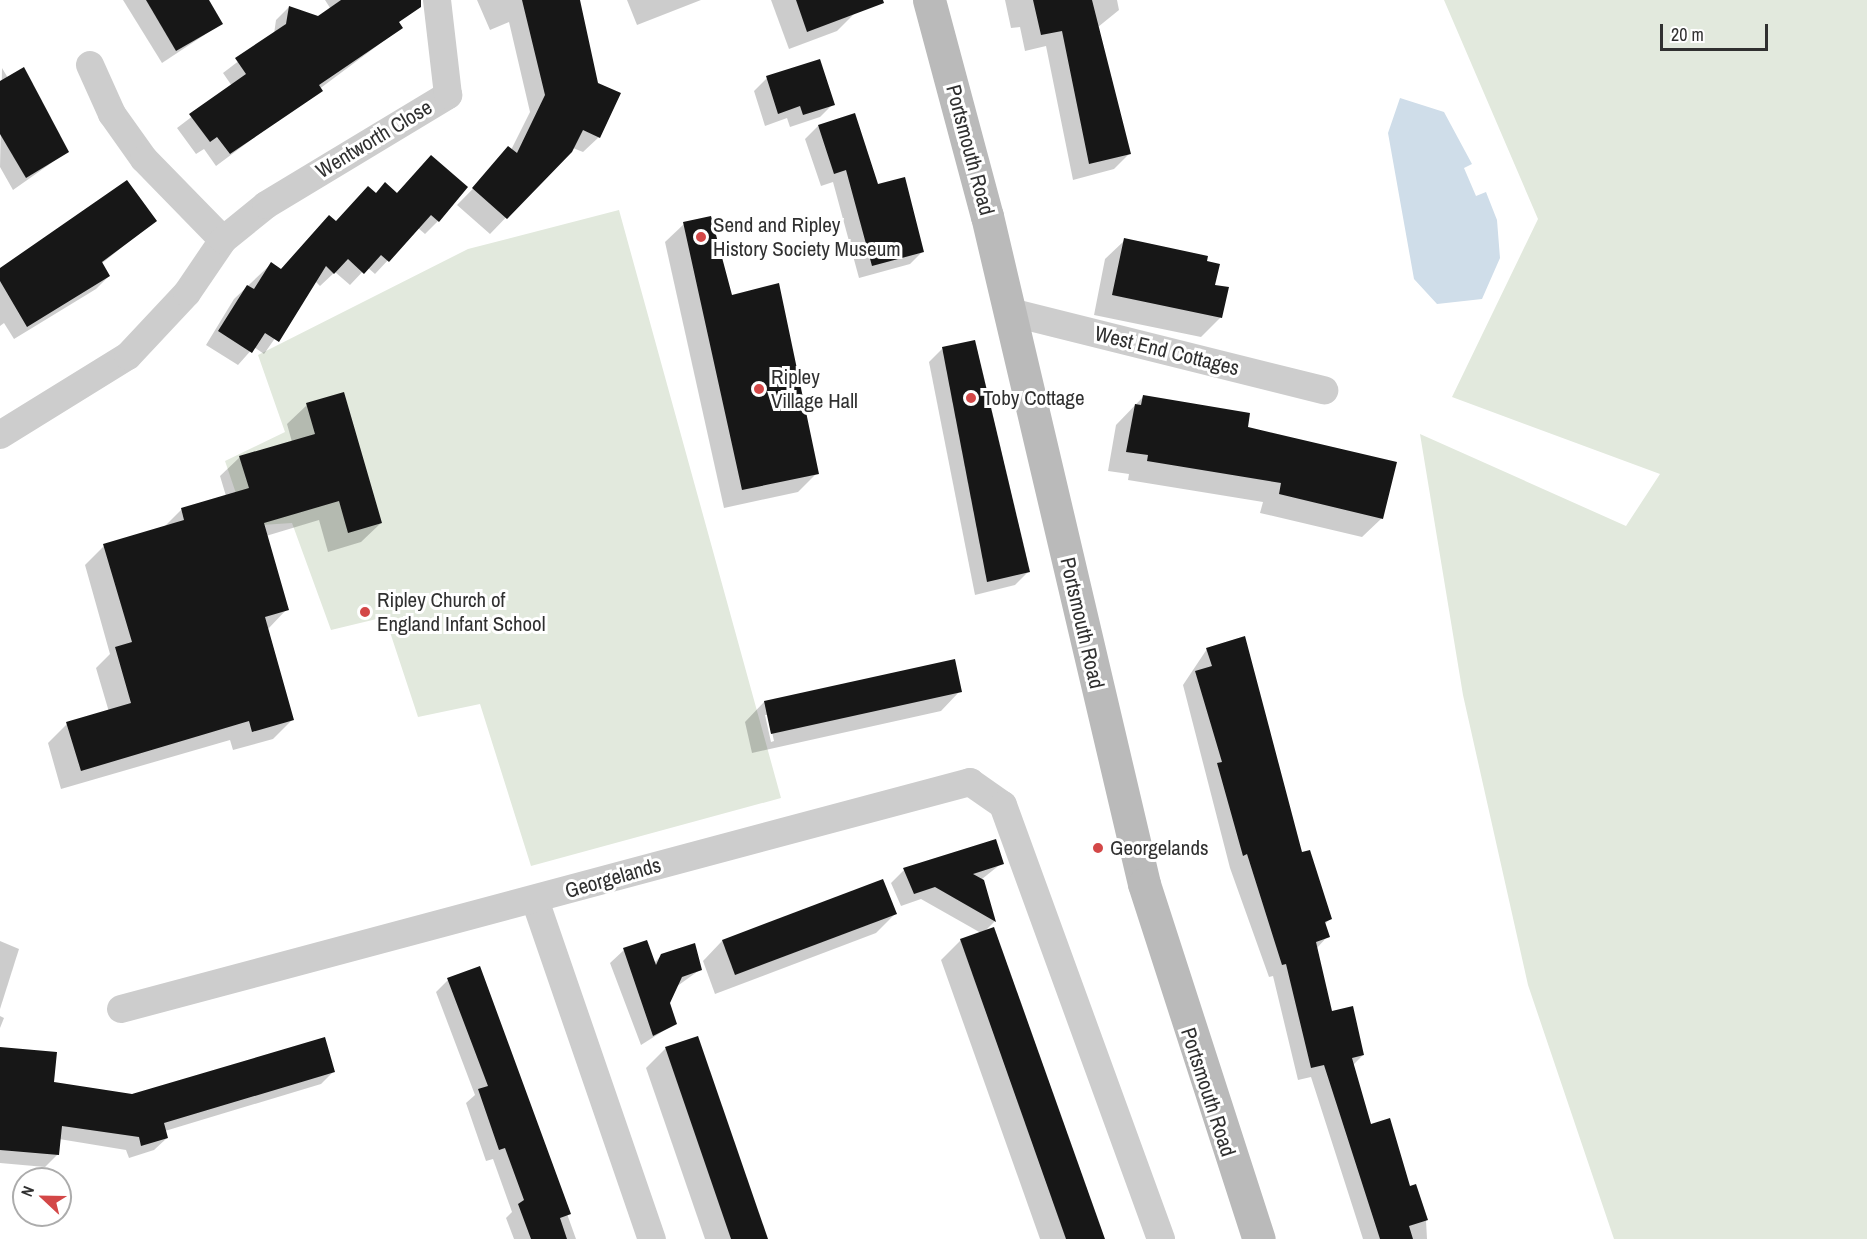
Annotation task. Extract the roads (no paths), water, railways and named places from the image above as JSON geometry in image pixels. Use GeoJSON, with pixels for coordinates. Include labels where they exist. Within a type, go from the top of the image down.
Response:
{"type":"FeatureCollection","features":[{"type":"Feature","properties":{"kind":"main road","name":"Portsmouth Road"},"geometry":{"type":"LineString","coordinates":[[929,0],[1010,312],[1144,884],[1259,1239]]}},
{"type":"Feature","properties":{"kind":"street","name":"Wentworth Close"},"geometry":{"type":"LineString","coordinates":[[0,435],[128,356],[187,293],[223,240],[266,205],[448,95],[437,0]]}},
{"type":"Feature","properties":{"kind":"street"},"geometry":{"type":"LineString","coordinates":[[90,65],[112,114],[144,159],[223,240]]}},
{"type":"Feature","properties":{"kind":"street","name":"West End Cottages"},"geometry":{"type":"LineString","coordinates":[[1010,312],[1324,390]]}},
{"type":"Feature","properties":{"kind":"street","name":"Georgelands"},"geometry":{"type":"LineString","coordinates":[[121,1009],[535,900],[956,782],[984,788],[1003,805],[1161,1239]]}},
{"type":"Feature","properties":{"kind":"street","name":"Georgelands"},"geometry":{"type":"LineString","coordinates":[[535,900],[652,1239]]}},
{"type":"Feature","properties":{"kind":"place","name":"Send and Ripley History Society Museum"},"geometry":{"type":"Point","coordinates":[701,237]}},
{"type":"Feature","properties":{"kind":"place","name":"Ripley Village Hall"},"geometry":{"type":"Point","coordinates":[759,389]}},
{"type":"Feature","properties":{"kind":"place","name":"Toby Cottage"},"geometry":{"type":"Point","coordinates":[971,398]}},
{"type":"Feature","properties":{"kind":"place","name":"Ripley Church of England Infant School"},"geometry":{"type":"Point","coordinates":[365,612]}},
{"type":"Feature","properties":{"kind":"place","name":"Georgelands"},"geometry":{"type":"Point","coordinates":[1098,848]}}]}
